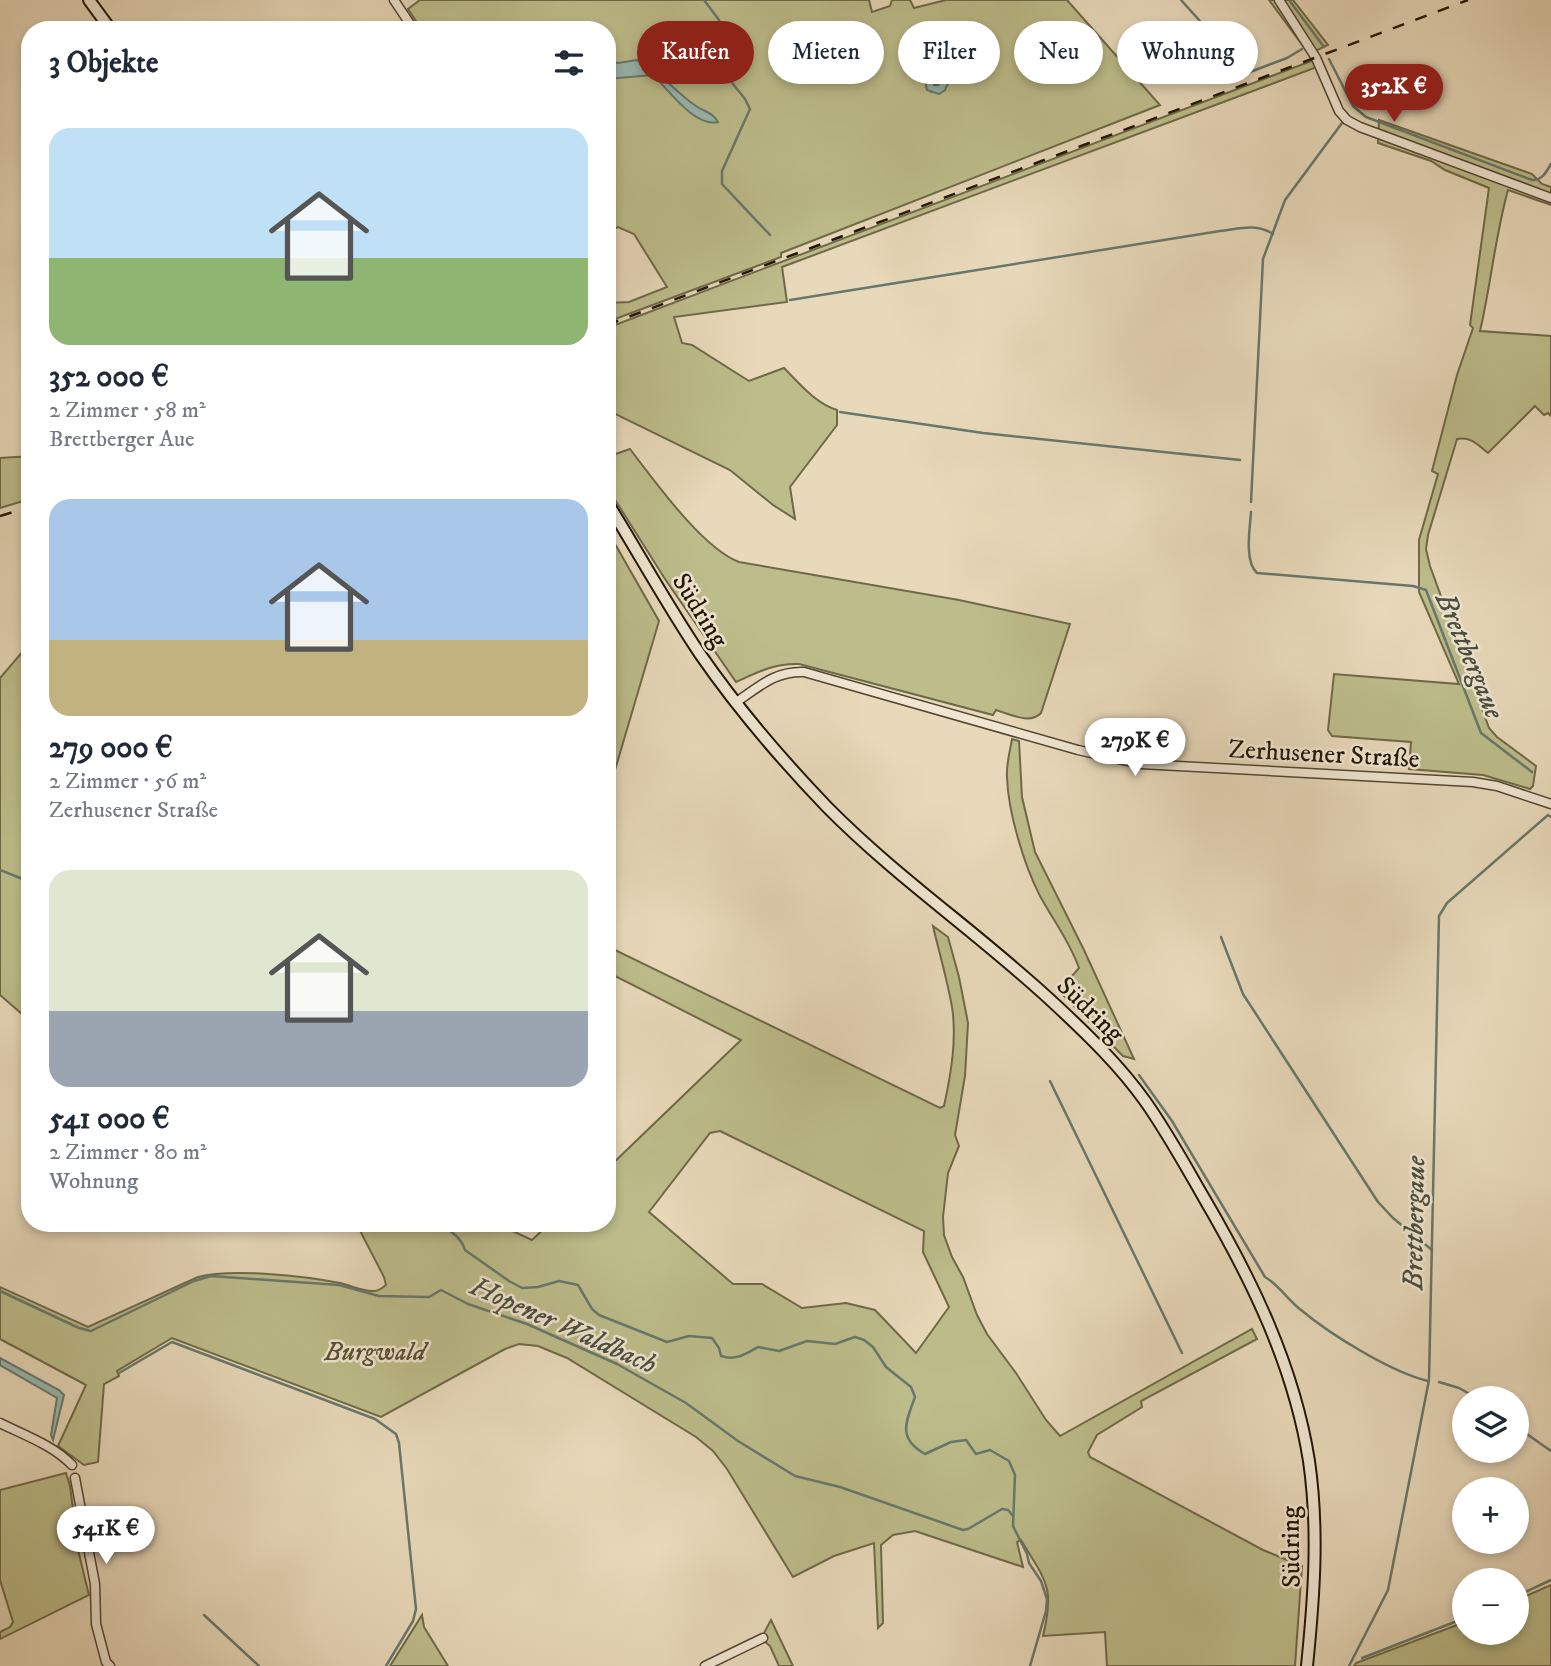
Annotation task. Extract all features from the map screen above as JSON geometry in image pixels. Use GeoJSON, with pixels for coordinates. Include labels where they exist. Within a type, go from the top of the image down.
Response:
{"type":"FeatureCollection","features":[{"type":"Feature","properties":{"kind":"main road"},"geometry":{"type":"LineString","coordinates":[[89,0],[104,21]]}},
{"type":"Feature","properties":{"kind":"main road","name":"Südring"},"geometry":{"type":"LineString","coordinates":[[616,517],[698,651],[735,702],[790,767],[869,848],[1056,1004],[1129,1080],[1159,1121],[1254,1287],[1271,1326],[1293,1394],[1308,1458],[1315,1524],[1315,1591],[1307,1666]]}},
{"type":"Feature","properties":{"kind":"street"},"geometry":{"type":"LineString","coordinates":[[394,0],[408,21]]}},
{"type":"Feature","properties":{"kind":"street"},"geometry":{"type":"LineString","coordinates":[[1279,0],[1316,58],[1339,111],[1347,120],[1551,198]]}},
{"type":"Feature","properties":{"kind":"street","name":"Zerhusener Straße"},"geometry":{"type":"LineString","coordinates":[[735,702],[772,678],[788,672],[804,672],[1078,750],[1141,764],[1473,782],[1497,786],[1551,804]]}},
{"type":"Feature","properties":{"kind":"street"},"geometry":{"type":"LineString","coordinates":[[0,1423],[46,1445],[72,1465]]}},
{"type":"Feature","properties":{"kind":"street"},"geometry":{"type":"LineString","coordinates":[[75,1478],[95,1584],[96,1624],[106,1662],[110,1666]]}},
{"type":"Feature","properties":{"kind":"street"},"geometry":{"type":"LineString","coordinates":[[705,1666],[763,1638]]}},
{"type":"Feature","properties":{"kind":"green space"},"geometry":{"type":"Polygon","coordinates":[[[420,0],[869,0],[872,12],[890,6],[892,0],[910,0],[914,8],[946,0],[1067,0],[1086,21],[1014,21],[1014,84],[1103,84],[1103,41],[1117,56],[1117,84],[1141,84],[1160,105],[781,253],[781,257],[616,319],[616,303],[629,302],[667,287],[634,234],[616,228],[616,21],[416,21],[408,9],[420,0]]]}},
{"type":"Feature","properties":{"kind":"green space"},"geometry":{"type":"Polygon","coordinates":[[[1269,0],[1293,0],[1328,45],[1309,54],[1269,0]]]}},
{"type":"Feature","properties":{"kind":"green space"},"geometry":{"type":"Polygon","coordinates":[[[1314,60],[1317,67],[782,267],[787,302],[674,317],[682,343],[692,345],[749,381],[784,368],[815,398],[837,410],[837,425],[790,487],[795,519],[730,470],[616,414],[616,325],[1251,84],[1258,84],[1258,81],[1314,60]]]}},
{"type":"Feature","properties":{"kind":"green space"},"geometry":{"type":"Polygon","coordinates":[[[1379,120],[1532,174],[1542,184],[1551,187],[1551,205],[1508,190],[1480,331],[1551,336],[1551,416],[1548,413],[1544,415],[1535,406],[1488,453],[1470,440],[1457,439],[1426,549],[1489,728],[1536,766],[1533,786],[1530,789],[1483,775],[1409,769],[1411,742],[1332,736],[1328,730],[1334,674],[1459,684],[1419,592],[1419,540],[1438,474],[1432,471],[1457,375],[1473,328],[1470,325],[1489,188],[1445,170],[1431,161],[1378,143],[1379,120]]]}},
{"type":"Feature","properties":{"kind":"green space"},"geometry":{"type":"Polygon","coordinates":[[[630,449],[665,495],[695,528],[710,543],[739,562],[959,600],[1070,624],[1041,713],[1026,718],[996,710],[993,715],[799,664],[774,667],[736,682],[665,579],[616,501],[616,454],[630,449]]]}},
{"type":"Feature","properties":{"kind":"green space"},"geometry":{"type":"Polygon","coordinates":[[[21,457],[21,502],[0,508],[0,458],[21,457]]]}},
{"type":"Feature","properties":{"kind":"green space"},"geometry":{"type":"Polygon","coordinates":[[[616,546],[659,621],[616,767],[616,546]]]}},
{"type":"Feature","properties":{"kind":"green space"},"geometry":{"type":"Polygon","coordinates":[[[21,654],[21,1013],[0,995],[0,678],[21,654]]]}},
{"type":"Feature","properties":{"kind":"green space"},"geometry":{"type":"Polygon","coordinates":[[[1012,739],[1019,741],[1022,797],[1035,852],[1134,1059],[1123,1056],[1059,991],[1079,968],[1040,896],[1018,838],[1010,806],[1007,777],[1012,739]]]}},
{"type":"Feature","properties":{"kind":"green space","name":"Burgwald"},"geometry":{"type":"Polygon","coordinates":[[[933,926],[948,937],[968,1023],[965,1076],[955,1135],[959,1146],[948,1173],[943,1217],[944,1235],[977,1315],[987,1334],[1060,1436],[1252,1329],[1257,1339],[1141,1401],[1142,1407],[1097,1435],[1088,1452],[1090,1457],[1263,1550],[1302,1566],[1295,1666],[1107,1666],[1105,1632],[1043,1636],[1048,1606],[1046,1585],[1021,1540],[1017,1542],[1023,1567],[915,1531],[893,1535],[881,1545],[883,1623],[878,1628],[874,1543],[834,1556],[793,1577],[727,1469],[713,1451],[696,1437],[567,1358],[538,1346],[519,1344],[505,1349],[381,1417],[172,1338],[117,1371],[119,1376],[104,1384],[98,1462],[84,1465],[58,1446],[86,1385],[0,1339],[0,1287],[88,1327],[198,1277],[212,1274],[288,1276],[340,1283],[368,1291],[378,1290],[386,1285],[384,1277],[361,1232],[515,1232],[532,1240],[540,1232],[616,1232],[616,1160],[741,1040],[616,977],[616,950],[940,1108],[944,1106],[953,1056],[954,1031],[950,997],[933,926]],[[720,1131],[710,1133],[649,1212],[733,1284],[762,1284],[802,1308],[846,1303],[875,1310],[916,1353],[949,1307],[923,1252],[924,1231],[720,1131]]]}},
{"type":"Feature","properties":{"kind":"green space"},"geometry":{"type":"Polygon","coordinates":[[[66,1473],[79,1554],[89,1595],[0,1639],[0,1632],[10,1627],[13,1622],[0,1580],[0,1490],[66,1473]]]}},
{"type":"Feature","properties":{"kind":"green space"},"geometry":{"type":"Polygon","coordinates":[[[1551,1585],[1551,1666],[1354,1666],[1452,1627],[1452,1645],[1529,1645],[1529,1595],[1551,1585]]]}},
{"type":"Feature","properties":{"kind":"green space"},"geometry":{"type":"Polygon","coordinates":[[[422,1615],[424,1627],[448,1666],[390,1666],[422,1615]]]}},
{"type":"Feature","properties":{"kind":"green space"},"geometry":{"type":"Polygon","coordinates":[[[771,1620],[793,1666],[779,1666],[770,1646],[763,1640],[771,1620]]]}},
{"type":"Feature","properties":{"kind":"water"},"geometry":{"type":"Polygon","coordinates":[[[637,60],[637,76],[616,78],[616,63],[637,60]]]}},
{"type":"Feature","properties":{"kind":"water"},"geometry":{"type":"Polygon","coordinates":[[[661,84],[669,84],[718,122],[700,119],[661,84]]]}},
{"type":"Feature","properties":{"kind":"water"},"geometry":{"type":"Polygon","coordinates":[[[948,84],[939,94],[927,90],[926,85],[948,84]]]}},
{"type":"Feature","properties":{"kind":"water"},"geometry":{"type":"Polygon","coordinates":[[[0,1358],[64,1395],[53,1440],[51,1435],[57,1398],[0,1365],[0,1358]]]}},
{"type":"Feature","properties":{"kind":"waterway"},"geometry":{"type":"LineString","coordinates":[[704,0],[719,20],[724,36],[725,74],[750,109],[722,171],[722,184],[770,235]]}},
{"type":"Feature","properties":{"kind":"waterway","name":"Brettbergaue"},"geometry":{"type":"LineString","coordinates":[[1181,0],[1245,71],[1250,72],[1287,58],[1302,49]]}},
{"type":"Feature","properties":{"kind":"waterway"},"geometry":{"type":"LineString","coordinates":[[1289,0],[1324,47]]}},
{"type":"Feature","properties":{"kind":"waterway"},"geometry":{"type":"LineString","coordinates":[[1329,59],[1353,106],[1366,117],[1532,180],[1542,177],[1551,164]]}},
{"type":"Feature","properties":{"kind":"waterway","name":"Brettbergaue"},"geometry":{"type":"LineString","coordinates":[[1251,502],[1263,259],[1285,200],[1342,123]]}},
{"type":"Feature","properties":{"kind":"waterway"},"geometry":{"type":"LineString","coordinates":[[790,300],[1234,229],[1254,228],[1273,234]]}},
{"type":"Feature","properties":{"kind":"waterway"},"geometry":{"type":"LineString","coordinates":[[840,412],[983,433],[1240,460]]}},
{"type":"Feature","properties":{"kind":"waterway","name":"Brettbergaue"},"geometry":{"type":"LineString","coordinates":[[1251,512],[1249,553],[1257,573],[1413,586],[1426,590],[1481,733],[1532,772]]}},
{"type":"Feature","properties":{"kind":"waterway","name":"Brettbergaue"},"geometry":{"type":"LineString","coordinates":[[1349,1666],[1388,1590],[1429,1380],[1439,916],[1447,903],[1548,815],[1551,817]]}},
{"type":"Feature","properties":{"kind":"waterway"},"geometry":{"type":"LineString","coordinates":[[0,870],[21,878]]}},
{"type":"Feature","properties":{"kind":"waterway"},"geometry":{"type":"LineString","coordinates":[[1221,937],[1243,994],[1378,1202],[1432,1250]]}},
{"type":"Feature","properties":{"kind":"waterway"},"geometry":{"type":"LineString","coordinates":[[1139,1075],[1172,1121],[1265,1277],[1301,1310],[1345,1341],[1397,1370],[1428,1381]]}},
{"type":"Feature","properties":{"kind":"waterway"},"geometry":{"type":"LineString","coordinates":[[1050,1081],[1182,1353]]}},
{"type":"Feature","properties":{"kind":"waterway"},"geometry":{"type":"LineString","coordinates":[[451,1232],[461,1241],[465,1250],[522,1288],[559,1281],[578,1285],[592,1309],[599,1315],[667,1342],[689,1336],[712,1338],[721,1356],[731,1358],[758,1347],[779,1351],[807,1341],[835,1344],[855,1337],[864,1340],[873,1347],[886,1367],[911,1387],[915,1397],[906,1428],[910,1442],[916,1448],[925,1454],[951,1442],[966,1440],[976,1454],[990,1450],[1009,1461],[1015,1475],[1013,1526],[1029,1563],[1041,1581],[1047,1599],[1030,1666]]}},
{"type":"Feature","properties":{"kind":"waterway","name":"Hopener Waldbach"},"geometry":{"type":"LineString","coordinates":[[0,1291],[91,1331],[194,1281],[211,1276],[339,1285],[379,1296],[429,1297],[441,1290],[468,1304],[527,1324],[617,1364],[686,1403],[738,1441],[795,1476],[840,1487],[963,1530],[1002,1509],[1008,1510],[1012,1515]]}},
{"type":"Feature","properties":{"kind":"waterway"},"geometry":{"type":"LineString","coordinates":[[119,1373],[172,1342],[375,1419],[396,1434],[416,1609],[413,1621],[386,1666]]}},
{"type":"Feature","properties":{"kind":"waterway"},"geometry":{"type":"LineString","coordinates":[[1439,1382],[1452,1386]]}},
{"type":"Feature","properties":{"kind":"waterway"},"geometry":{"type":"LineString","coordinates":[[1529,1435],[1551,1451]]}},
{"type":"Feature","properties":{"kind":"waterway"},"geometry":{"type":"LineString","coordinates":[[1529,1590],[1551,1580]]}},
{"type":"Feature","properties":{"kind":"waterway"},"geometry":{"type":"LineString","coordinates":[[204,1615],[259,1666]]}},
{"type":"Feature","properties":{"kind":"waterway"},"geometry":{"type":"LineString","coordinates":[[1362,1658],[1452,1623]]}},
{"type":"Feature","properties":{"kind":"railway"},"geometry":{"type":"LineString","coordinates":[[616,322],[1468,0]]}},
{"type":"Feature","properties":{"kind":"railway"},"geometry":{"type":"LineString","coordinates":[[0,516],[21,510]]}}]}
